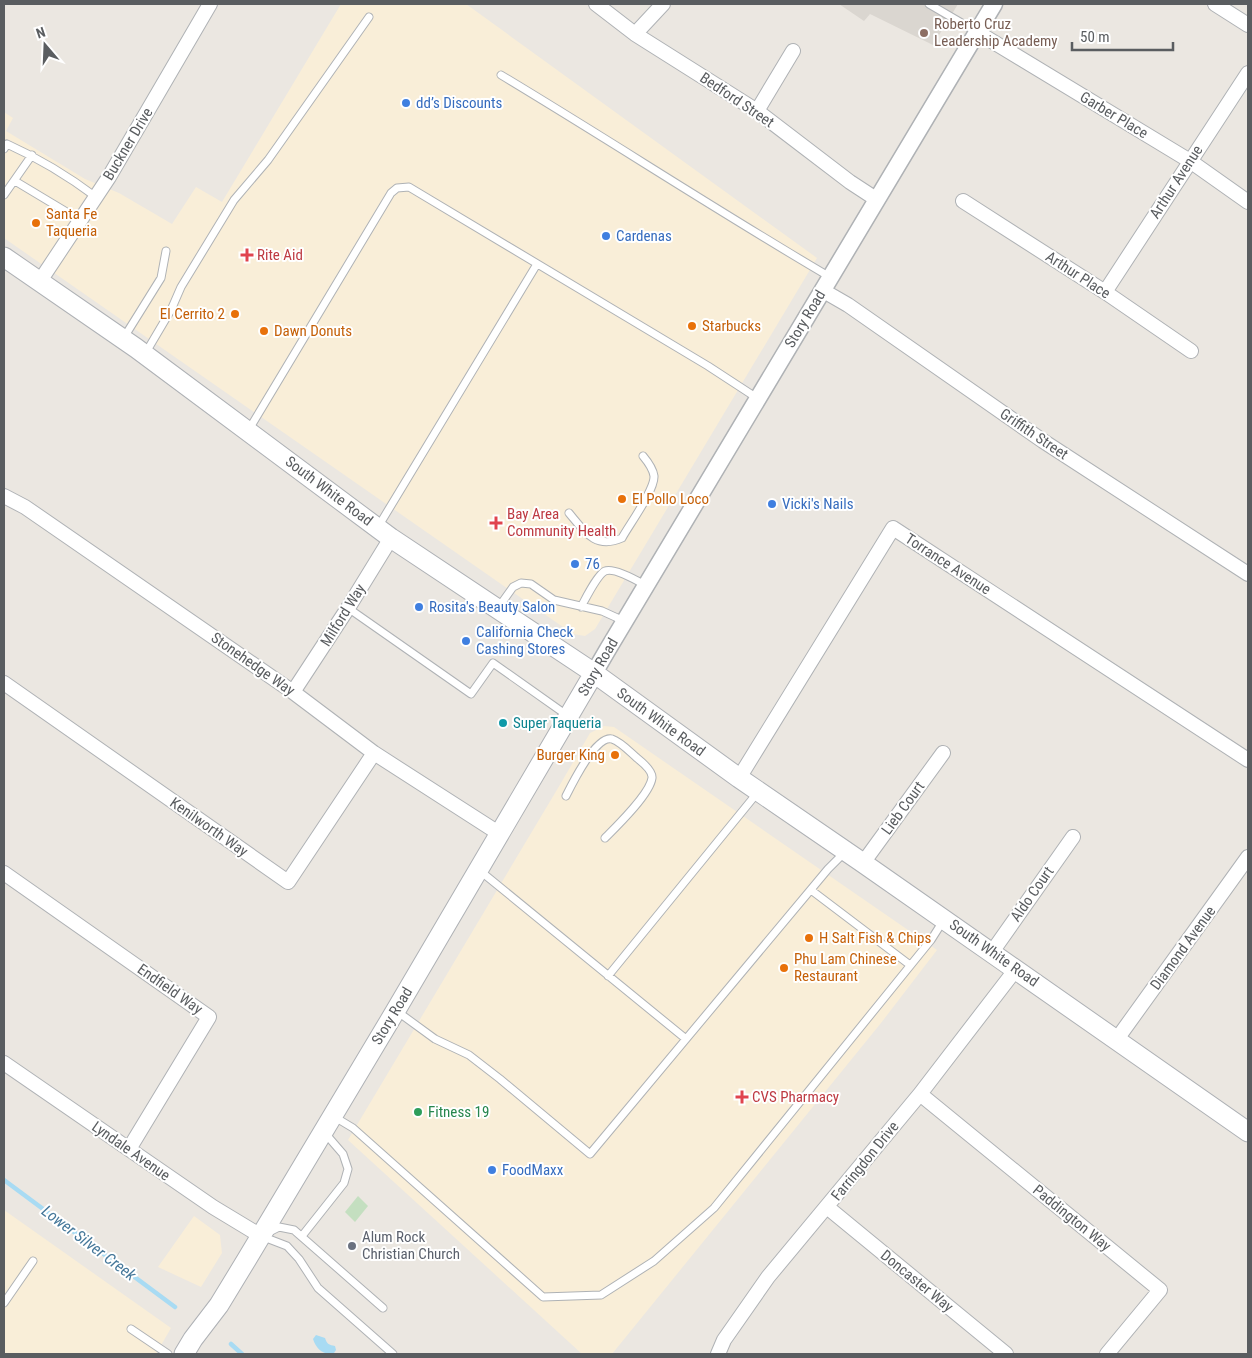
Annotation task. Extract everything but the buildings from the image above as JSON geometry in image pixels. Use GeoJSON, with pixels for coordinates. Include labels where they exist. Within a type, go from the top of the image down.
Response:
{"type":"FeatureCollection","features":[{"type":"Feature","properties":{"kind":"main road","name":"South White Road"},"geometry":{"type":"LineString","coordinates":[[4,257],[144,354],[385,533],[594,673],[739,778],[1246,1127]]}},
{"type":"Feature","properties":{"kind":"main road","name":"Story Road"},"geometry":{"type":"LineString","coordinates":[[184,1354],[219,1305],[261,1236],[594,673]]}},
{"type":"Feature","properties":{"kind":"street","name":"Buckner Drive"},"geometry":{"type":"LineString","coordinates":[[40,281],[109,177],[210,4]]}},
{"type":"Feature","properties":{"kind":"street","name":"Bedford Street"},"geometry":{"type":"LineString","coordinates":[[596,4],[635,34],[757,111],[850,182],[876,199]]}},
{"type":"Feature","properties":{"kind":"street"},"geometry":{"type":"LineString","coordinates":[[635,34],[663,4]]}},
{"type":"Feature","properties":{"kind":"street","name":"Story Road"},"geometry":{"type":"LineString","coordinates":[[594,673],[994,4]]}},
{"type":"Feature","properties":{"kind":"street"},"geometry":{"type":"LineString","coordinates":[[1215,4],[1248,25]]}},
{"type":"Feature","properties":{"kind":"street","name":"Garber Place"},"geometry":{"type":"LineString","coordinates":[[977,32],[1190,161],[1248,202]]}},
{"type":"Feature","properties":{"kind":"street"},"geometry":{"type":"LineString","coordinates":[[757,111],[793,51]]}},
{"type":"Feature","properties":{"kind":"street","name":"Arthur Avenue"},"geometry":{"type":"LineString","coordinates":[[1106,292],[1248,73]]}},
{"type":"Feature","properties":{"kind":"street","name":"Arthur Place"},"geometry":{"type":"LineString","coordinates":[[963,201],[1106,292],[1191,351]]}},
{"type":"Feature","properties":{"kind":"street","name":"Griffith Street"},"geometry":{"type":"LineString","coordinates":[[826,283],[848,304],[1043,441],[1246,569]]}},
{"type":"Feature","properties":{"kind":"street","name":"Stonehedge Way"},"geometry":{"type":"LineString","coordinates":[[4,496],[25,508],[293,692],[374,752],[500,834]]}},
{"type":"Feature","properties":{"kind":"street","name":"Torrance Avenue"},"geometry":{"type":"LineString","coordinates":[[739,778],[893,528],[1248,760]]}},
{"type":"Feature","properties":{"kind":"street","name":"Milford Way"},"geometry":{"type":"LineString","coordinates":[[293,692],[348,608],[385,533]]}},
{"type":"Feature","properties":{"kind":"street","name":"Kenilworth Way"},"geometry":{"type":"LineString","coordinates":[[4,682],[288,882],[374,752]]}},
{"type":"Feature","properties":{"kind":"street","name":"Lieb Court"},"geometry":{"type":"LineString","coordinates":[[863,862],[943,754]]}},
{"type":"Feature","properties":{"kind":"street","name":"Aldo Court"},"geometry":{"type":"LineString","coordinates":[[992,952],[1073,837]]}},
{"type":"Feature","properties":{"kind":"street","name":"Diamond Avenue"},"geometry":{"type":"LineString","coordinates":[[1117,1039],[1248,857]]}},
{"type":"Feature","properties":{"kind":"street","name":"Endfield Way"},"geometry":{"type":"LineString","coordinates":[[4,873],[209,1017],[129,1149]]}},
{"type":"Feature","properties":{"kind":"street","name":"Farringdon Drive"},"geometry":{"type":"LineString","coordinates":[[718,1354],[724,1340],[768,1277],[920,1094],[1016,969]]}},
{"type":"Feature","properties":{"kind":"street","name":"Lyndale Avenue"},"geometry":{"type":"LineString","coordinates":[[4,1063],[212,1207],[261,1236]]}},
{"type":"Feature","properties":{"kind":"street","name":"Paddington Way"},"geometry":{"type":"LineString","coordinates":[[920,1094],[1160,1290],[1107,1354]]}},
{"type":"Feature","properties":{"kind":"street","name":"Doncaster Way"},"geometry":{"type":"LineString","coordinates":[[827,1207],[1006,1354]]}},
{"type":"Feature","properties":{"kind":"lane"},"geometry":{"type":"LineString","coordinates":[[929,4],[977,32]]}},
{"type":"Feature","properties":{"kind":"lane"},"geometry":{"type":"LineString","coordinates":[[144,354],[171,310],[181,287],[234,200],[268,160],[369,17]]}},
{"type":"Feature","properties":{"kind":"lane"},"geometry":{"type":"LineString","coordinates":[[501,76],[720,211],[826,283]]}},
{"type":"Feature","properties":{"kind":"lane"},"geometry":{"type":"LineString","coordinates":[[4,149],[7,144],[32,155],[96,197]]}},
{"type":"Feature","properties":{"kind":"lane"},"geometry":{"type":"LineString","coordinates":[[4,195],[32,155]]}},
{"type":"Feature","properties":{"kind":"lane"},"geometry":{"type":"LineString","coordinates":[[15,181],[80,220]]}},
{"type":"Feature","properties":{"kind":"lane"},"geometry":{"type":"LineString","coordinates":[[248,431],[391,193],[397,188],[408,187],[758,398]]}},
{"type":"Feature","properties":{"kind":"lane"},"geometry":{"type":"LineString","coordinates":[[123,339],[162,278],[166,251]]}},
{"type":"Feature","properties":{"kind":"lane"},"geometry":{"type":"LineString","coordinates":[[385,533],[537,264]]}},
{"type":"Feature","properties":{"kind":"lane"},"geometry":{"type":"LineString","coordinates":[[568,513],[592,538],[603,543],[613,542],[622,538],[652,488],[654,476],[643,456]]}},
{"type":"Feature","properties":{"kind":"lane"},"geometry":{"type":"LineString","coordinates":[[581,607],[598,578],[605,571],[609,570],[624,574],[646,586]]}},
{"type":"Feature","properties":{"kind":"lane"},"geometry":{"type":"LineString","coordinates":[[497,608],[513,587],[521,583],[531,584],[554,600],[602,611],[624,621]]}},
{"type":"Feature","properties":{"kind":"lane"},"geometry":{"type":"LineString","coordinates":[[348,608],[470,694],[493,663],[569,716]]}},
{"type":"Feature","properties":{"kind":"lane"},"geometry":{"type":"LineString","coordinates":[[566,796],[588,757],[606,740],[612,739],[619,743],[640,760],[651,772],[652,778],[646,793],[606,838]]}},
{"type":"Feature","properties":{"kind":"lane"},"geometry":{"type":"LineString","coordinates":[[608,976],[758,791]]}},
{"type":"Feature","properties":{"kind":"lane"},"geometry":{"type":"LineString","coordinates":[[396,1010],[435,1039],[469,1055],[590,1154],[828,869],[846,851]]}},
{"type":"Feature","properties":{"kind":"lane"},"geometry":{"type":"LineString","coordinates":[[478,870],[686,1039]]}},
{"type":"Feature","properties":{"kind":"lane"},"geometry":{"type":"LineString","coordinates":[[811,890],[910,965]]}},
{"type":"Feature","properties":{"kind":"lane"},"geometry":{"type":"LineString","coordinates":[[328,1123],[353,1128],[543,1297],[601,1295],[654,1261],[714,1208],[945,919]]}},
{"type":"Feature","properties":{"kind":"lane"},"geometry":{"type":"LineString","coordinates":[[302,1236],[344,1183],[348,1169],[328,1123]]}},
{"type":"Feature","properties":{"kind":"lane"},"geometry":{"type":"LineString","coordinates":[[261,1236],[279,1227],[294,1230],[383,1308]]}},
{"type":"Feature","properties":{"kind":"lane"},"geometry":{"type":"LineString","coordinates":[[261,1236],[286,1246],[299,1259],[318,1288],[393,1354]]}},
{"type":"Feature","properties":{"kind":"lane"},"geometry":{"type":"LineString","coordinates":[[4,1303],[33,1261]]}},
{"type":"Feature","properties":{"kind":"lane"},"geometry":{"type":"LineString","coordinates":[[131,1329],[168,1354]]}},
{"type":"Feature","properties":{"kind":"shaded area"},"geometry":{"type":"Polygon","coordinates":[[[341,4],[466,4],[817,258],[595,629],[585,636],[573,634],[4,238],[4,112],[13,118],[6,131],[85,179],[119,193],[172,224],[196,187],[222,202],[341,4]]]}},
{"type":"Feature","properties":{"kind":"shaded area","name":"Roberto Cruz Leadership Academy"},"geometry":{"type":"Polygon","coordinates":[[[839,4],[958,4],[933,45],[870,14],[864,21],[839,4]]]}},
{"type":"Feature","properties":{"kind":"shaded area"},"geometry":{"type":"Polygon","coordinates":[[[604,726],[614,727],[937,950],[881,1023],[612,1354],[582,1354],[348,1140],[590,733],[604,726]]]}},
{"type":"Feature","properties":{"kind":"shaded area"},"geometry":{"type":"Polygon","coordinates":[[[4,1210],[171,1328],[156,1354],[4,1354],[4,1210]]]}},
{"type":"Feature","properties":{"kind":"shaded area"},"geometry":{"type":"Polygon","coordinates":[[[194,1216],[220,1235],[222,1253],[201,1287],[158,1267],[194,1216]]]}},
{"type":"Feature","properties":{"kind":"green space"},"geometry":{"type":"Polygon","coordinates":[[[358,1196],[368,1206],[355,1222],[345,1212],[358,1196]]]}},
{"type":"Feature","properties":{"kind":"water"},"geometry":{"type":"Polygon","coordinates":[[[316,1335],[325,1338],[328,1344],[335,1346],[336,1350],[334,1353],[324,1353],[318,1349],[313,1339],[316,1335]]]}},
{"type":"Feature","properties":{"kind":"waterway","name":"Lower Silver Creek"},"geometry":{"type":"LineString","coordinates":[[4,1180],[175,1307]]}},
{"type":"Feature","properties":{"kind":"waterway","name":"Lower Silver Creek"},"geometry":{"type":"LineString","coordinates":[[231,1344],[242,1354]]}},
{"type":"Feature","properties":{"kind":"place","name":"Roberto Cruz Leadership Academy"},"geometry":{"type":"Point","coordinates":[924,33]}},
{"type":"Feature","properties":{"kind":"place","name":"dd’s Discounts"},"geometry":{"type":"Point","coordinates":[406,103]}},
{"type":"Feature","properties":{"kind":"place","name":"Santa Fe Taqueria"},"geometry":{"type":"Point","coordinates":[36,223]}},
{"type":"Feature","properties":{"kind":"place","name":"Cardenas"},"geometry":{"type":"Point","coordinates":[606,236]}},
{"type":"Feature","properties":{"kind":"place","name":"Rite Aid"},"geometry":{"type":"Point","coordinates":[247,255]}},
{"type":"Feature","properties":{"kind":"place","name":"El Cerrito 2"},"geometry":{"type":"Point","coordinates":[235,314]}},
{"type":"Feature","properties":{"kind":"place","name":"Starbucks"},"geometry":{"type":"Point","coordinates":[692,326]}},
{"type":"Feature","properties":{"kind":"place","name":"Dawn Donuts"},"geometry":{"type":"Point","coordinates":[264,331]}},
{"type":"Feature","properties":{"kind":"place","name":"El Pollo Loco"},"geometry":{"type":"Point","coordinates":[622,499]}},
{"type":"Feature","properties":{"kind":"place","name":"Vicki's Nails"},"geometry":{"type":"Point","coordinates":[772,504]}},
{"type":"Feature","properties":{"kind":"place","name":"Bay Area Community Health"},"geometry":{"type":"Point","coordinates":[496,523]}},
{"type":"Feature","properties":{"kind":"place","name":"76"},"geometry":{"type":"Point","coordinates":[575,564]}},
{"type":"Feature","properties":{"kind":"place","name":"Rosita's Beauty Salon"},"geometry":{"type":"Point","coordinates":[419,607]}},
{"type":"Feature","properties":{"kind":"place","name":"California Check Cashing Stores"},"geometry":{"type":"Point","coordinates":[466,641]}},
{"type":"Feature","properties":{"kind":"place","name":"Super Taqueria"},"geometry":{"type":"Point","coordinates":[503,723]}},
{"type":"Feature","properties":{"kind":"place","name":"Burger King"},"geometry":{"type":"Point","coordinates":[615,755]}},
{"type":"Feature","properties":{"kind":"place","name":"H Salt Fish & Chips"},"geometry":{"type":"Point","coordinates":[809,938]}},
{"type":"Feature","properties":{"kind":"place","name":"Phu Lam Chinese Restaurant"},"geometry":{"type":"Point","coordinates":[784,968]}},
{"type":"Feature","properties":{"kind":"place","name":"CVS Pharmacy"},"geometry":{"type":"Point","coordinates":[742,1097]}},
{"type":"Feature","properties":{"kind":"place","name":"Fitness 19"},"geometry":{"type":"Point","coordinates":[418,1112]}},
{"type":"Feature","properties":{"kind":"place","name":"FoodMaxx"},"geometry":{"type":"Point","coordinates":[492,1170]}},
{"type":"Feature","properties":{"kind":"place","name":"Alum Rock Christian Church"},"geometry":{"type":"Point","coordinates":[352,1246]}}]}
